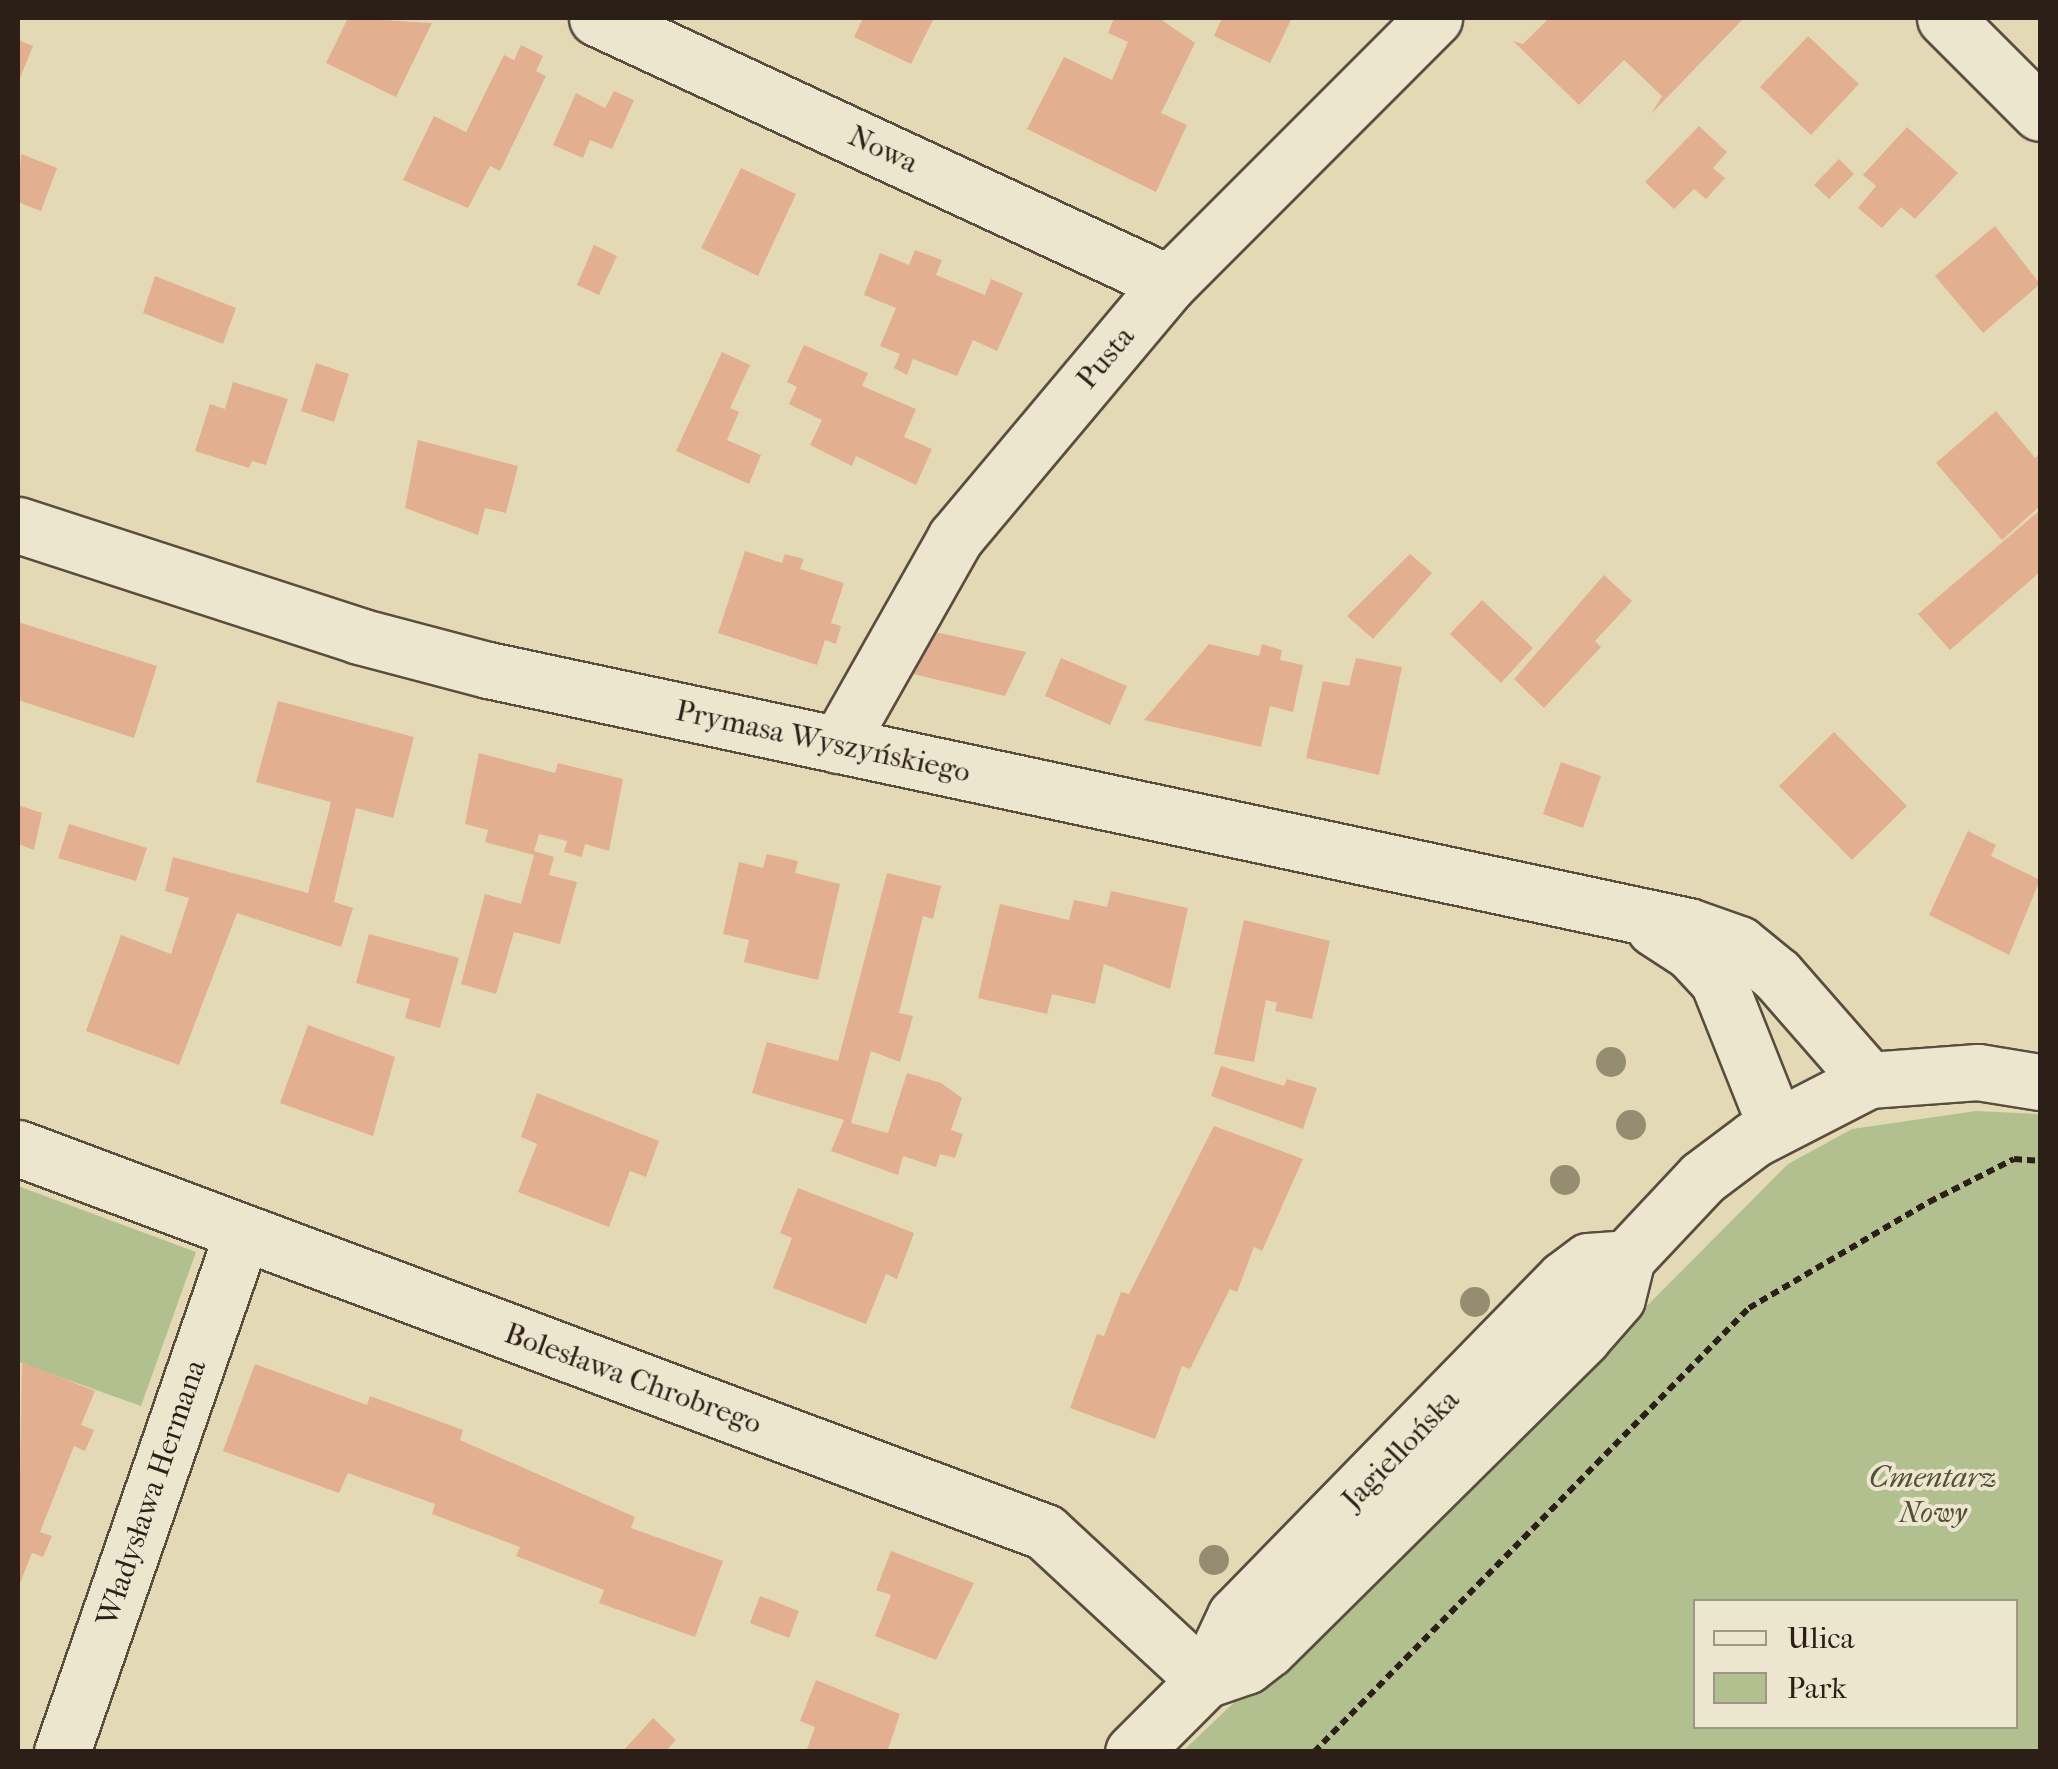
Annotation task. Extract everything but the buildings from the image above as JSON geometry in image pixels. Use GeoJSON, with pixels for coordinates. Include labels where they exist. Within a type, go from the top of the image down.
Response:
{"type":"FeatureCollection","features":[{"type":"Feature","properties":{"kind":"street","name":"Nowa"},"geometry":{"type":"LineString","coordinates":[[597,18],[1168,283]]}},
{"type":"Feature","properties":{"kind":"street","name":"Pusta"},"geometry":{"type":"LineString","coordinates":[[838,745],[955,538],[1168,283],[1434,18]]}},
{"type":"Feature","properties":{"kind":"street"},"geometry":{"type":"LineString","coordinates":[[1945,18],[2040,113]]}},
{"type":"Feature","properties":{"kind":"street","name":"Prymasa Wyszyńskiego"},"geometry":{"type":"LineString","coordinates":[[18,525],[359,636],[838,745],[1638,918],[1739,944],[1790,988],[1869,1080]]}},
{"type":"Feature","properties":{"kind":"street","name":"Prymasa Wyszyńskiego"},"geometry":{"type":"LineString","coordinates":[[1638,918],[1691,952],[1718,981],[1774,1124]]}},
{"type":"Feature","properties":{"kind":"street"},"geometry":{"type":"LineString","coordinates":[[1774,1124],[1869,1080],[1978,1072],[2040,1082]]}},
{"type":"Feature","properties":{"kind":"street","name":"Jagiellońska"},"geometry":{"type":"LineString","coordinates":[[1132,1752],[1205,1680],[1235,1616],[1564,1280],[1588,1261],[1627,1258],[1702,1178],[1774,1124]]}},
{"type":"Feature","properties":{"kind":"street","name":"Bolesława Chrobrego"},"geometry":{"type":"LineString","coordinates":[[18,1148],[1045,1532],[1205,1680]]}},
{"type":"Feature","properties":{"kind":"street","name":"Władysława Hermana"},"geometry":{"type":"LineString","coordinates":[[62,1752],[242,1234]]}},
{"type":"Feature","properties":{"kind":"path"},"geometry":{"type":"LineString","coordinates":[[1314,1752],[1749,1308],[2014,1159],[2040,1161]]}},
{"type":"Feature","properties":{"kind":"green space","name":"Cmentarz Nowy"},"geometry":{"type":"Polygon","coordinates":[[[1976,1111],[2040,1114],[2040,1751],[1182,1752],[1596,1357],[1788,1164],[1852,1129],[1976,1111]]]}},
{"type":"Feature","properties":{"kind":"green space"},"geometry":{"type":"Polygon","coordinates":[[[18,1186],[196,1252],[141,1406],[18,1362],[18,1186]]]}}]}
